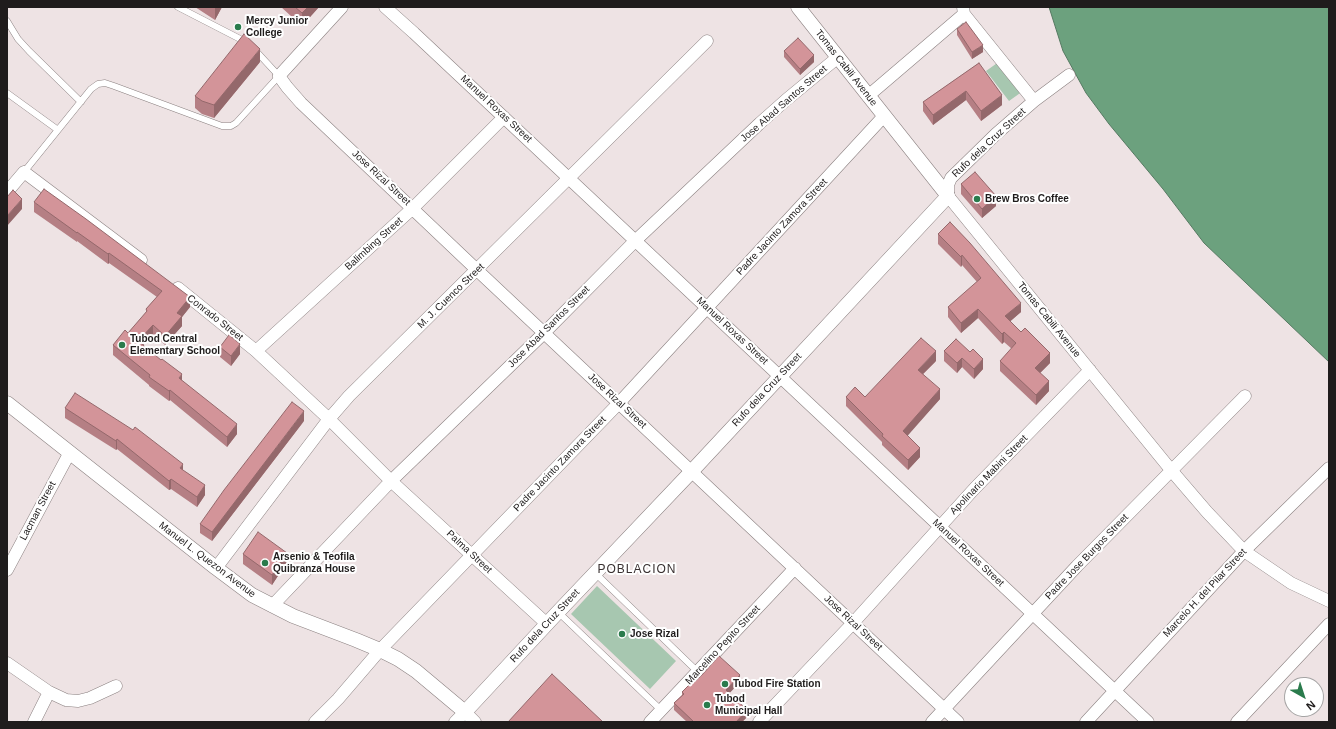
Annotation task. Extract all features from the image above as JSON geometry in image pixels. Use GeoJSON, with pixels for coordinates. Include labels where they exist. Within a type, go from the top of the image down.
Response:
{"type":"FeatureCollection","features":[{"type":"Feature","properties":{"kind":"street"},"geometry":{"type":"LineString","coordinates":[[279,76],[342,7]]}},
{"type":"Feature","properties":{"kind":"street","name":"Manuel Roxas Street"},"geometry":{"type":"LineString","coordinates":[[385,7],[1148,722]]}},
{"type":"Feature","properties":{"kind":"street","name":"Tomas Cabili Avenue"},"geometry":{"type":"LineString","coordinates":[[798,7],[948,196],[1171,470],[1207,512],[1244,551],[1291,583],[1329,601]]}},
{"type":"Feature","properties":{"kind":"street"},"geometry":{"type":"LineString","coordinates":[[868,96],[964,10],[1034,101]]}},
{"type":"Feature","properties":{"kind":"street","name":"M. J. Cuenco Street"},"geometry":{"type":"LineString","coordinates":[[216,568],[329,419],[383,361],[570,179],[707,41]]}},
{"type":"Feature","properties":{"kind":"street","name":"Jose Abad Santos Street"},"geometry":{"type":"LineString","coordinates":[[272,606],[391,481],[544,333],[635,241],[760,123],[837,58]]}},
{"type":"Feature","properties":{"kind":"street","name":"Rufo dela Cruz Street"},"geometry":{"type":"LineString","coordinates":[[465,712],[948,196],[948,185],[951,178],[996,134],[1034,101],[1069,75]]}},
{"type":"Feature","properties":{"kind":"street","name":"Jose Rizal Street"},"geometry":{"type":"LineString","coordinates":[[279,76],[301,103],[958,722]]}},
{"type":"Feature","properties":{"kind":"street","name":"Padre Jacinto Zamora Street"},"geometry":{"type":"LineString","coordinates":[[316,722],[380,650],[619,403],[884,116]]}},
{"type":"Feature","properties":{"kind":"street","name":"Balimbing Street"},"geometry":{"type":"LineString","coordinates":[[256,351],[413,208],[504,117]]}},
{"type":"Feature","properties":{"kind":"street"},"geometry":{"type":"LineString","coordinates":[[7,192],[24,172],[149,266]]}},
{"type":"Feature","properties":{"kind":"street","name":"Conrado Street"},"geometry":{"type":"LineString","coordinates":[[167,280],[256,351],[329,419],[391,481]]}},
{"type":"Feature","properties":{"kind":"street","name":"Apolinario Mabini Street"},"geometry":{"type":"LineString","coordinates":[[759,722],[853,622],[940,526],[1090,370]]}},
{"type":"Feature","properties":{"kind":"street","name":"Padre Jose Burgos Street"},"geometry":{"type":"LineString","coordinates":[[932,722],[1077,566],[1245,396]]}},
{"type":"Feature","properties":{"kind":"street","name":"Manuel L. Quezon Avenue"},"geometry":{"type":"LineString","coordinates":[[7,403],[252,595],[293,616],[380,650],[416,671],[465,712]]}},
{"type":"Feature","properties":{"kind":"street","name":"Lacman Street"},"geometry":{"type":"LineString","coordinates":[[7,570],[70,452]]}},
{"type":"Feature","properties":{"kind":"street","name":"Marcelo H. del Pilar Street"},"geometry":{"type":"LineString","coordinates":[[1086,722],[1244,551],[1329,468]]}},
{"type":"Feature","properties":{"kind":"street","name":"Palma Street"},"geometry":{"type":"LineString","coordinates":[[391,481],[547,624]]}},
{"type":"Feature","properties":{"kind":"street","name":"Marcelino Pepito Street"},"geometry":{"type":"LineString","coordinates":[[650,722],[795,568]]}},
{"type":"Feature","properties":{"kind":"street"},"geometry":{"type":"LineString","coordinates":[[1237,722],[1329,624]]}},
{"type":"Feature","properties":{"kind":"street"},"geometry":{"type":"LineString","coordinates":[[7,664],[49,692],[66,700],[78,701],[90,698],[116,686]]}},
{"type":"Feature","properties":{"kind":"street"},"geometry":{"type":"LineString","coordinates":[[34,722],[49,692]]}},
{"type":"Feature","properties":{"kind":"street"},"geometry":{"type":"LineString","coordinates":[[455,722],[465,712],[475,722]]}},
{"type":"Feature","properties":{"kind":"lane"},"geometry":{"type":"LineString","coordinates":[[24,172],[91,89],[98,84],[105,83],[227,127],[236,123],[279,76],[246,42],[178,7]]}},
{"type":"Feature","properties":{"kind":"lane"},"geometry":{"type":"LineString","coordinates":[[7,21],[29,51],[81,102]]}},
{"type":"Feature","properties":{"kind":"lane"},"geometry":{"type":"LineString","coordinates":[[7,92],[58,130]]}},
{"type":"Feature","properties":{"kind":"lane"},"geometry":{"type":"LineString","coordinates":[[594,573],[698,672]]}},
{"type":"Feature","properties":{"kind":"lane"},"geometry":{"type":"LineString","coordinates":[[558,612],[661,710]]}},
{"type":"Feature","properties":{"kind":"shaded area"},"geometry":{"type":"Polygon","coordinates":[[[1049,7],[1329,7],[1329,362],[1204,243],[1163,189],[1109,124],[1086,93],[1063,51],[1049,7]]]}},
{"type":"Feature","properties":{"kind":"shaded area"},"geometry":{"type":"Polygon","coordinates":[[[1000,61],[1023,91],[1009,101],[986,71],[1000,61]]]}},
{"type":"Feature","properties":{"kind":"shaded area"},"geometry":{"type":"Polygon","coordinates":[[[597,586],[676,661],[650,689],[571,614],[597,586]]]}},
{"type":"Feature","properties":{"kind":"building"},"geometry":{"type":"Polygon","coordinates":[[[295,7],[308,7],[302,13],[295,7]]]}},
{"type":"Feature","properties":{"kind":"building"},"geometry":{"type":"Polygon","coordinates":[[[966,22],[983,45],[972,52],[957,29],[966,22]]]}},
{"type":"Feature","properties":{"kind":"building"},"geometry":{"type":"Polygon","coordinates":[[[244,34],[260,49],[214,105],[202,101],[195,96],[244,34]]]}},
{"type":"Feature","properties":{"kind":"building"},"geometry":{"type":"Polygon","coordinates":[[[798,38],[814,55],[800,69],[784,51],[798,38]]]}},
{"type":"Feature","properties":{"kind":"building"},"geometry":{"type":"Polygon","coordinates":[[[979,63],[1002,95],[981,111],[966,91],[933,115],[923,102],[979,63]]]}},
{"type":"Feature","properties":{"kind":"building"},"geometry":{"type":"Polygon","coordinates":[[[975,172],[996,196],[982,209],[961,184],[975,172]]]}},
{"type":"Feature","properties":{"kind":"building"},"geometry":{"type":"Polygon","coordinates":[[[44,189],[190,297],[177,313],[182,316],[165,336],[153,325],[138,341],[161,360],[162,359],[182,374],[179,378],[237,424],[227,437],[170,390],[169,391],[149,377],[150,375],[113,345],[125,330],[128,333],[162,291],[34,202],[44,189]]]}},
{"type":"Feature","properties":{"kind":"building"},"geometry":{"type":"Polygon","coordinates":[[[13,190],[22,199],[7,216],[7,197],[13,190]]]}},
{"type":"Feature","properties":{"kind":"building"},"geometry":{"type":"Polygon","coordinates":[[[950,222],[1021,303],[1005,316],[1021,332],[1025,328],[1050,353],[1035,368],[1049,381],[1036,395],[1000,361],[1016,343],[1004,332],[1002,334],[978,309],[961,323],[948,307],[981,278],[962,255],[961,257],[938,234],[950,222]]]}},
{"type":"Feature","properties":{"kind":"building"},"geometry":{"type":"Polygon","coordinates":[[[229,335],[240,344],[231,356],[220,347],[229,335]]]}},
{"type":"Feature","properties":{"kind":"building"},"geometry":{"type":"Polygon","coordinates":[[[921,338],[936,351],[918,370],[940,389],[903,431],[920,448],[908,460],[882,436],[883,434],[846,397],[855,387],[865,397],[921,338]]]}},
{"type":"Feature","properties":{"kind":"building"},"geometry":{"type":"Polygon","coordinates":[[[956,339],[970,352],[973,349],[983,359],[974,369],[962,358],[957,363],[944,351],[956,339]]]}},
{"type":"Feature","properties":{"kind":"building"},"geometry":{"type":"Polygon","coordinates":[[[75,393],[133,430],[135,427],[183,464],[180,468],[205,485],[197,497],[171,479],[169,481],[117,439],[116,441],[65,408],[75,393]]]}},
{"type":"Feature","properties":{"kind":"building"},"geometry":{"type":"Polygon","coordinates":[[[292,402],[304,411],[212,532],[200,524],[224,490],[292,402]]]}},
{"type":"Feature","properties":{"kind":"building"},"geometry":{"type":"Polygon","coordinates":[[[258,532],[287,553],[272,575],[243,554],[258,532]]]}},
{"type":"Feature","properties":{"kind":"building","name":"Tubod Municipal Hall"},"geometry":{"type":"Polygon","coordinates":[[[719,656],[740,675],[726,690],[747,710],[736,722],[694,722],[674,703],[684,694],[682,692],[701,676],[719,656]]]}},
{"type":"Feature","properties":{"kind":"building"},"geometry":{"type":"Polygon","coordinates":[[[552,674],[603,722],[508,722],[552,674]]]}},
{"type":"Feature","properties":{"kind":"place","name":"Mercy Junior College"},"geometry":{"type":"Point","coordinates":[238,27]}},
{"type":"Feature","properties":{"kind":"place","name":"Brew Bros Coffee"},"geometry":{"type":"Point","coordinates":[977,199]}},
{"type":"Feature","properties":{"kind":"place","name":"Tubod Central Elementary School"},"geometry":{"type":"Point","coordinates":[122,345]}},
{"type":"Feature","properties":{"kind":"place","name":"Arsenio & Teofila Quibranza House"},"geometry":{"type":"Point","coordinates":[265,563]}},
{"type":"Feature","properties":{"kind":"place","name":"Jose Rizal"},"geometry":{"type":"Point","coordinates":[622,634]}},
{"type":"Feature","properties":{"kind":"place","name":"Tubod Fire Station"},"geometry":{"type":"Point","coordinates":[725,684]}},
{"type":"Feature","properties":{"kind":"place","name":"Tubod Municipal Hall"},"geometry":{"type":"Point","coordinates":[707,705]}},
{"type":"Feature","properties":{"kind":"district","name":"POBLACION"},"geometry":{"type":"Point","coordinates":[637,570]}}]}
